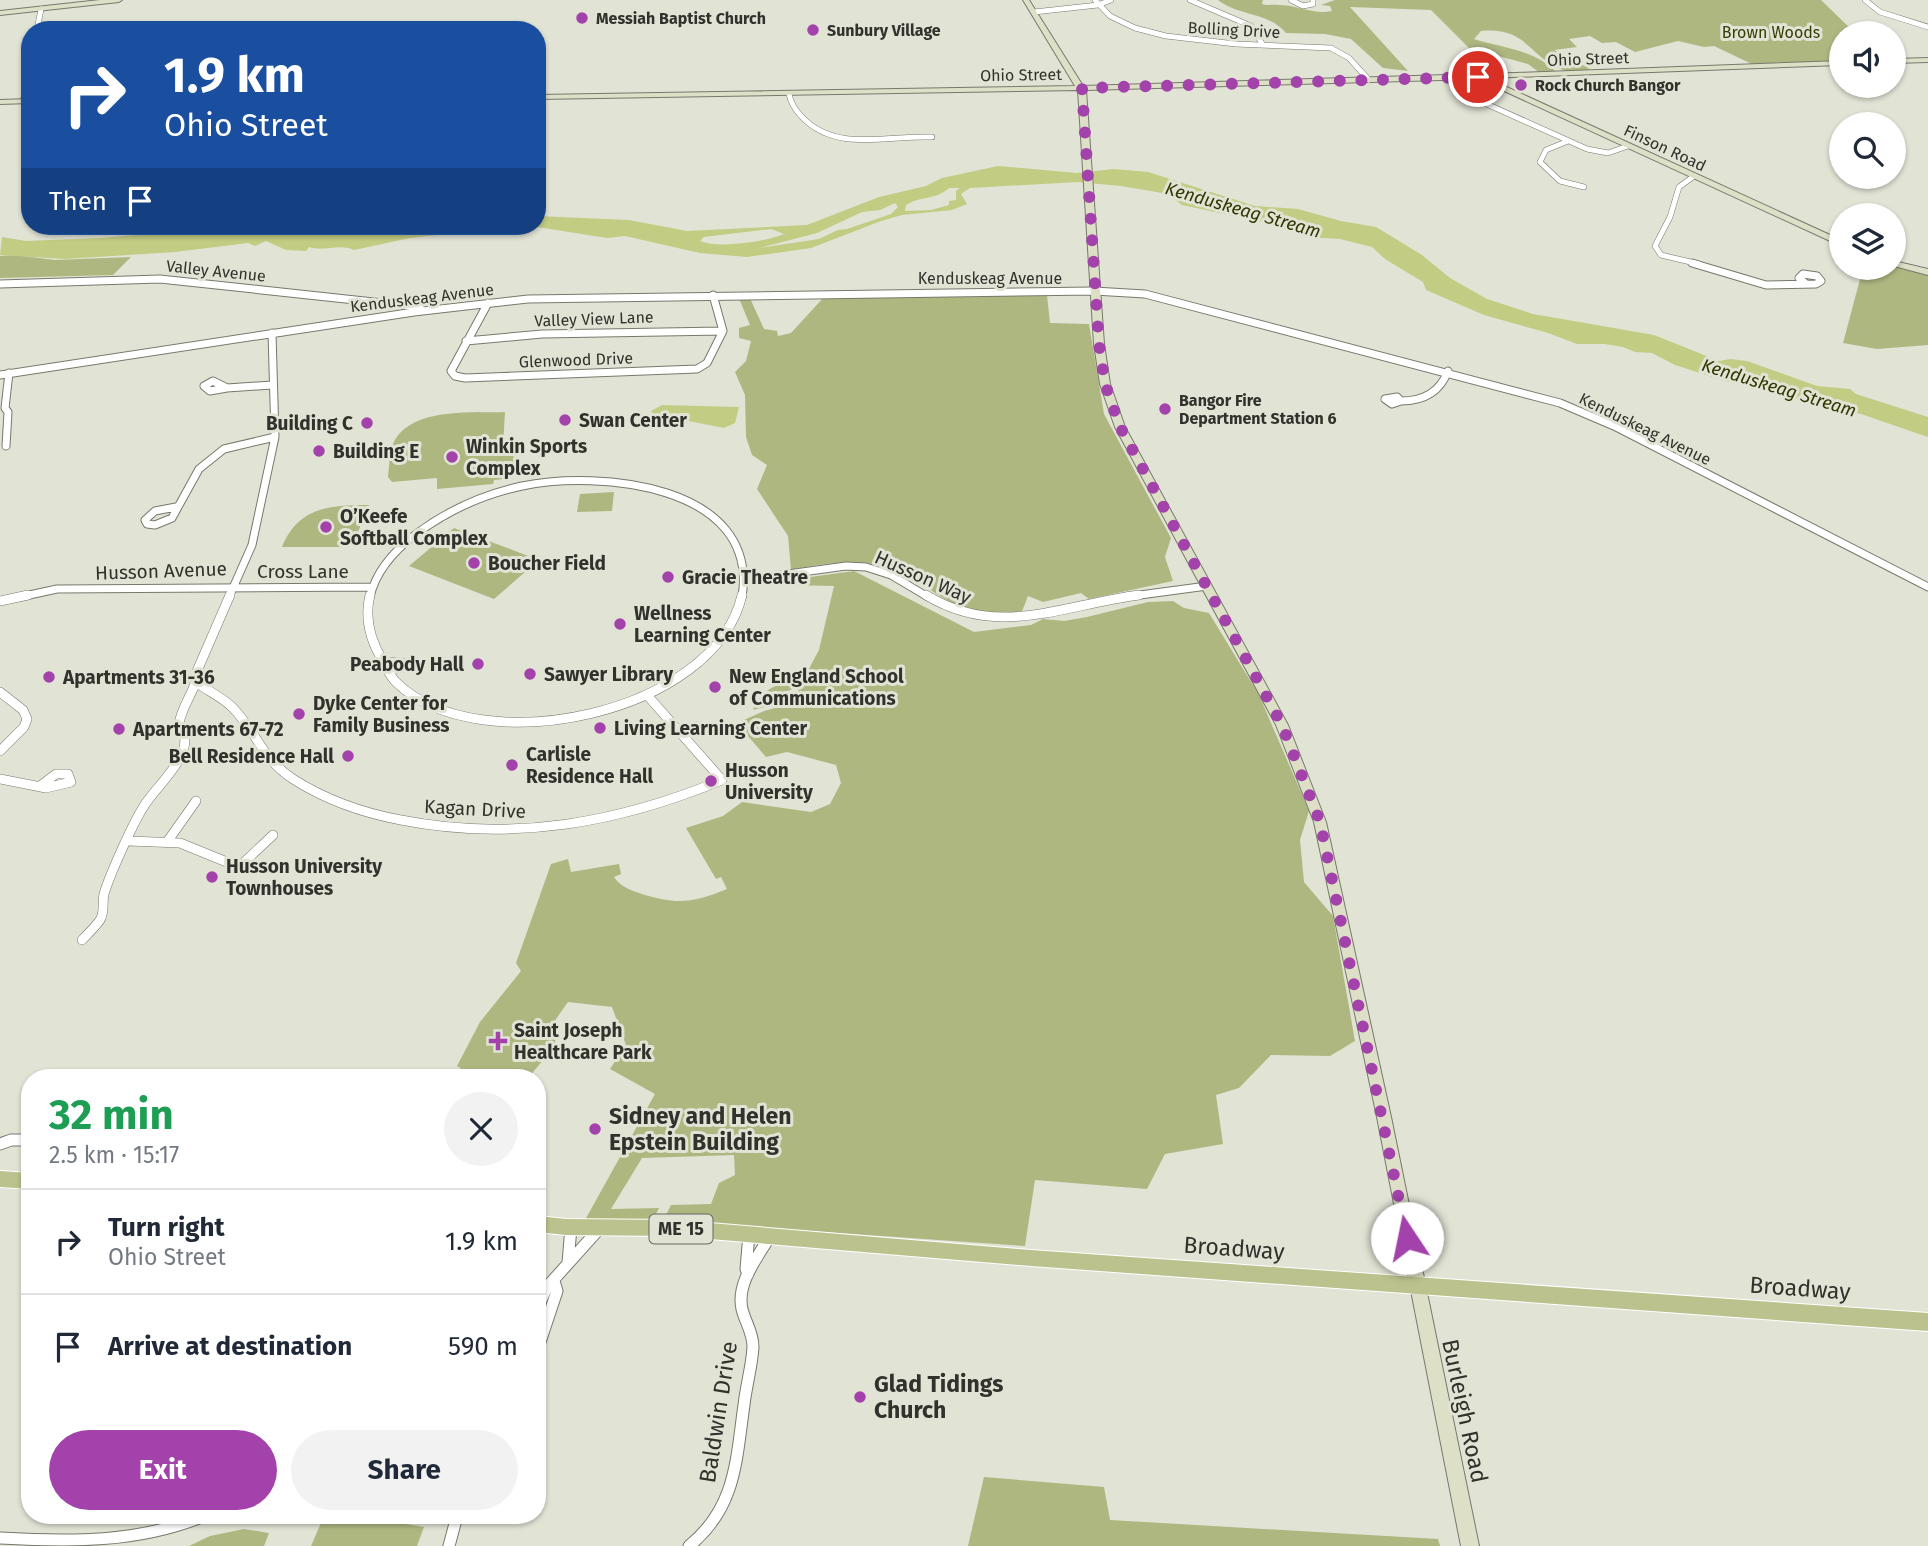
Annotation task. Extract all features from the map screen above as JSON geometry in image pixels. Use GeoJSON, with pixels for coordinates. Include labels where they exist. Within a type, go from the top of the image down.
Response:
{"type":"FeatureCollection","features":[{"type":"Feature","properties":{"kind":"main road"},"geometry":{"type":"LineString","coordinates":[[0,13],[74,2],[119,0]]}},
{"type":"Feature","properties":{"kind":"main road"},"geometry":{"type":"LineString","coordinates":[[1026,0],[1082,88]]}},
{"type":"Feature","properties":{"kind":"main road"},"geometry":{"type":"LineString","coordinates":[[1906,61],[1928,60]]}},
{"type":"Feature","properties":{"kind":"main road","name":"Ohio Street"},"geometry":{"type":"LineString","coordinates":[[546,97],[1082,88],[1829,63]]}},
{"type":"Feature","properties":{"kind":"main road","name":"Burleigh Road"},"geometry":{"type":"LineString","coordinates":[[1082,88],[1094,291],[1105,384],[1120,427],[1282,725],[1320,822],[1384,1117],[1470,1546]]}},
{"type":"Feature","properties":{"kind":"main road"},"geometry":{"type":"LineString","coordinates":[[1906,267],[1928,272]]}},
{"type":"Feature","properties":{"kind":"main road"},"geometry":{"type":"LineString","coordinates":[[0,1179],[21,1180]]}},
{"type":"Feature","properties":{"kind":"main road","name":"Broadway"},"geometry":{"type":"LineString","coordinates":[[546,1225],[674,1228],[1416,1286],[1928,1322]]}},
{"type":"Feature","properties":{"kind":"street"},"geometry":{"type":"LineString","coordinates":[[1034,12],[1111,0]]}},
{"type":"Feature","properties":{"kind":"street"},"geometry":{"type":"LineString","coordinates":[[1190,0],[1251,26],[1263,45]]}},
{"type":"Feature","properties":{"kind":"street"},"geometry":{"type":"LineString","coordinates":[[1292,0],[1306,6],[1313,4],[1313,0]]}},
{"type":"Feature","properties":{"kind":"street"},"geometry":{"type":"LineString","coordinates":[[1865,0],[1880,12],[1928,27]]}},
{"type":"Feature","properties":{"kind":"street","name":"Bolling Drive"},"geometry":{"type":"LineString","coordinates":[[1097,3],[1123,23],[1168,37],[1218,44],[1323,46],[1337,49],[1348,54],[1369,80]]}},
{"type":"Feature","properties":{"kind":"street"},"geometry":{"type":"LineString","coordinates":[[39,21],[41,9]]}},
{"type":"Feature","properties":{"kind":"street","name":"Finson Road"},"geometry":{"type":"LineString","coordinates":[[1478,77],[1829,238]]}},
{"type":"Feature","properties":{"kind":"street"},"geometry":{"type":"LineString","coordinates":[[789,94],[792,106],[813,128],[828,135],[848,138],[932,137]]}},
{"type":"Feature","properties":{"kind":"street"},"geometry":{"type":"LineString","coordinates":[[1471,97],[1599,152],[1608,153],[1628,146]]}},
{"type":"Feature","properties":{"kind":"street"},"geometry":{"type":"LineString","coordinates":[[0,102],[21,101]]}},
{"type":"Feature","properties":{"kind":"street"},"geometry":{"type":"LineString","coordinates":[[1569,141],[1546,149],[1540,162],[1560,181],[1584,187]]}},
{"type":"Feature","properties":{"kind":"street"},"geometry":{"type":"LineString","coordinates":[[1694,176],[1679,187],[1670,217],[1655,246],[1661,256],[1726,271],[1766,285],[1805,283]]}},
{"type":"Feature","properties":{"kind":"street","name":"Valley Avenue"},"geometry":{"type":"LineString","coordinates":[[0,284],[166,279],[429,310]]}},
{"type":"Feature","properties":{"kind":"street","name":"Kenduskeag Avenue"},"geometry":{"type":"LineString","coordinates":[[0,375],[429,310],[573,296],[1094,291],[1145,293],[1448,371],[1560,403],[1614,426],[1928,587]]}},
{"type":"Feature","properties":{"kind":"street"},"geometry":{"type":"LineString","coordinates":[[713,295],[723,331]]}},
{"type":"Feature","properties":{"kind":"street","name":"Glenwood Drive"},"geometry":{"type":"LineString","coordinates":[[488,303],[451,371],[455,376],[465,378],[565,373],[684,372],[707,363],[723,331]]}},
{"type":"Feature","properties":{"kind":"street","name":"Valley View Lane"},"geometry":{"type":"LineString","coordinates":[[466,341],[542,334],[723,331]]}},
{"type":"Feature","properties":{"kind":"street","name":"Husson Avenue"},"geometry":{"type":"LineString","coordinates":[[0,601],[57,589],[234,587],[252,545],[275,437],[272,333]]}},
{"type":"Feature","properties":{"kind":"street"},"geometry":{"type":"LineString","coordinates":[[1401,401],[1418,401],[1432,393],[1441,387],[1448,371]]}},
{"type":"Feature","properties":{"kind":"street"},"geometry":{"type":"LineString","coordinates":[[6,446],[8,412],[5,408],[9,373]]}},
{"type":"Feature","properties":{"kind":"street"},"geometry":{"type":"LineString","coordinates":[[227,388],[272,386]]}},
{"type":"Feature","properties":{"kind":"street"},"geometry":{"type":"LineString","coordinates":[[176,507],[199,469],[212,457],[239,443],[275,437]]}},
{"type":"Feature","properties":{"kind":"street"},"geometry":{"type":"LineString","coordinates":[[576,479],[607,480],[646,486],[695,505],[722,526],[731,538],[743,565],[744,580],[737,612],[718,644],[687,672],[647,695],[617,706],[551,720],[486,719],[456,713],[429,703],[395,682],[373,645],[368,627],[372,587],[390,558],[404,543],[442,516],[498,492],[529,484],[576,479]]}},
{"type":"Feature","properties":{"kind":"street","name":"Husson Way"},"geometry":{"type":"LineString","coordinates":[[744,580],[796,575],[844,566],[876,569],[952,611],[1003,619],[1206,583]]}},
{"type":"Feature","properties":{"kind":"street"},"geometry":{"type":"LineString","coordinates":[[82,940],[102,918],[104,895],[144,805],[168,778],[181,754],[185,743],[184,730],[179,723],[180,713],[188,694],[197,683],[197,671],[234,587]]}},
{"type":"Feature","properties":{"kind":"street","name":"Cross Lane"},"geometry":{"type":"LineString","coordinates":[[234,587],[372,587]]}},
{"type":"Feature","properties":{"kind":"street","name":"Kagan Drive"},"geometry":{"type":"LineString","coordinates":[[197,683],[231,706],[259,750],[277,768],[299,783],[353,809],[408,822],[485,831],[540,830],[598,821],[663,804],[722,780],[647,695]]}},
{"type":"Feature","properties":{"kind":"street"},"geometry":{"type":"LineString","coordinates":[[0,692],[23,710],[27,719],[24,727],[0,751]]}},
{"type":"Feature","properties":{"kind":"street"},"geometry":{"type":"LineString","coordinates":[[0,779],[40,786]]}},
{"type":"Feature","properties":{"kind":"street"},"geometry":{"type":"LineString","coordinates":[[167,842],[196,801]]}},
{"type":"Feature","properties":{"kind":"street"},"geometry":{"type":"LineString","coordinates":[[129,841],[180,843],[239,867],[273,835]]}},
{"type":"Feature","properties":{"kind":"street"},"geometry":{"type":"LineString","coordinates":[[0,1144],[21,1140]]}},
{"type":"Feature","properties":{"kind":"street"},"geometry":{"type":"LineString","coordinates":[[568,1263],[571,1227]]}},
{"type":"Feature","properties":{"kind":"street"},"geometry":{"type":"LineString","coordinates":[[546,1289],[600,1227]]}},
{"type":"Feature","properties":{"kind":"street","name":"Baldwin Drive"},"geometry":{"type":"LineString","coordinates":[[748,1274],[746,1269],[749,1234]]}},
{"type":"Feature","properties":{"kind":"street","name":"Baldwin Drive"},"geometry":{"type":"LineString","coordinates":[[689,1546],[704,1536],[721,1513],[737,1457],[753,1343],[739,1307],[743,1285],[770,1236]]}},
{"type":"Feature","properties":{"kind":"street"},"geometry":{"type":"LineString","coordinates":[[546,1324],[557,1291],[554,1281]]}},
{"type":"Feature","properties":{"kind":"street"},"geometry":{"type":"LineString","coordinates":[[0,1538],[67,1542],[126,1540],[178,1524]]}},
{"type":"Feature","properties":{"kind":"street"},"geometry":{"type":"LineString","coordinates":[[449,1546],[455,1524]]}},
{"type":"Feature","properties":{"kind":"green space","name":"Brown Woods"},"geometry":{"type":"Polygon","coordinates":[[[1218,0],[1263,0],[1264,5],[1286,5],[1325,12],[1332,11],[1330,6],[1321,5],[1335,0],[1821,0],[1843,21],[1829,21],[1829,62],[1754,65],[1714,46],[1704,47],[1678,41],[1635,52],[1616,42],[1602,43],[1590,36],[1569,39],[1577,47],[1554,50],[1590,69],[1573,71],[1551,64],[1509,33],[1481,31],[1474,39],[1517,50],[1537,58],[1555,71],[1540,73],[1528,64],[1469,48],[1431,10],[1350,7],[1408,71],[1383,68],[1351,39],[1325,34],[1286,33],[1271,21],[1218,0]]]}},
{"type":"Feature","properties":{"kind":"green space"},"geometry":{"type":"Polygon","coordinates":[[[0,256],[55,260],[131,257],[113,275],[0,278],[0,256]]]}},
{"type":"Feature","properties":{"kind":"green space"},"geometry":{"type":"Polygon","coordinates":[[[1906,269],[1928,274],[1928,345],[1877,349],[1843,343],[1860,280],[1906,280],[1906,269]]]}},
{"type":"Feature","properties":{"kind":"green space"},"geometry":{"type":"Polygon","coordinates":[[[1047,295],[1050,323],[1089,324],[1104,414],[1171,538],[1165,557],[1173,581],[1089,599],[1081,593],[1043,602],[1028,596],[1021,614],[989,615],[963,608],[904,575],[880,565],[842,562],[791,570],[788,536],[757,489],[767,465],[752,455],[746,437],[745,395],[735,372],[746,361],[751,341],[739,338],[739,328],[750,325],[738,296],[749,296],[764,329],[777,331],[778,336],[791,333],[824,297],[1047,295]]]}},
{"type":"Feature","properties":{"kind":"green space","name":"Winkin Sports Complex"},"geometry":{"type":"Polygon","coordinates":[[[505,412],[503,446],[514,447],[513,467],[516,467],[516,472],[510,472],[512,474],[504,479],[494,480],[493,484],[437,489],[437,478],[392,482],[388,477],[393,443],[409,426],[434,416],[505,412]]]}},
{"type":"Feature","properties":{"kind":"green space"},"geometry":{"type":"Polygon","coordinates":[[[614,492],[612,511],[577,512],[580,494],[614,492]]]}},
{"type":"Feature","properties":{"kind":"green space","name":"O’Keefe Softball Complex"},"geometry":{"type":"Polygon","coordinates":[[[369,505],[353,544],[346,547],[282,547],[289,534],[306,516],[329,508],[369,505]]]}},
{"type":"Feature","properties":{"kind":"green space","name":"Boucher Field"},"geometry":{"type":"Polygon","coordinates":[[[454,528],[539,560],[494,599],[409,566],[454,528]]]}},
{"type":"Feature","properties":{"kind":"green space"},"geometry":{"type":"Polygon","coordinates":[[[854,571],[974,632],[1031,625],[1043,619],[1064,621],[1148,602],[1173,601],[1184,608],[1209,613],[1259,695],[1309,811],[1300,840],[1304,882],[1333,916],[1355,1041],[1330,1056],[1271,1055],[1239,1088],[1216,1095],[1223,1144],[1165,1154],[1147,1189],[1035,1180],[1025,1246],[663,1221],[671,1205],[711,1204],[719,1183],[735,1175],[734,1155],[642,1158],[611,1209],[659,1208],[652,1222],[585,1220],[655,1094],[610,1069],[626,1045],[612,1007],[568,1002],[556,1019],[555,1046],[536,1069],[462,1069],[457,1066],[480,1022],[521,971],[516,963],[551,864],[568,859],[571,872],[619,864],[621,874],[614,877],[630,889],[665,900],[694,900],[727,889],[721,877],[716,879],[686,828],[723,816],[742,802],[811,812],[830,804],[841,783],[836,765],[787,752],[766,757],[737,723],[764,711],[793,703],[791,698],[799,695],[798,687],[772,697],[772,705],[753,710],[762,696],[773,687],[804,678],[819,650],[834,586],[786,585],[788,580],[854,571]]]}},
{"type":"Feature","properties":{"kind":"green space"},"geometry":{"type":"Polygon","coordinates":[[[984,1477],[1104,1487],[1110,1520],[1438,1539],[1440,1546],[968,1546],[984,1477]]]}},
{"type":"Feature","properties":{"kind":"green space"},"geometry":{"type":"Polygon","coordinates":[[[321,1524],[406,1524],[424,1527],[417,1546],[311,1546],[321,1524]]]}},
{"type":"Feature","properties":{"kind":"green space"},"geometry":{"type":"Polygon","coordinates":[[[244,1529],[269,1533],[264,1546],[189,1546],[210,1536],[244,1529]]]}},
{"type":"Feature","properties":{"kind":"water","name":"Kenduskeag Stream"},"geometry":{"type":"Polygon","coordinates":[[[998,166],[1077,173],[1114,169],[1148,172],[1255,206],[1298,209],[1376,227],[1422,255],[1450,278],[1487,299],[1533,314],[1654,335],[1719,361],[1747,361],[1817,386],[1850,389],[1856,394],[1928,417],[1928,437],[1861,414],[1725,381],[1675,365],[1652,353],[1635,352],[1605,344],[1577,344],[1484,315],[1426,290],[1423,282],[1385,259],[1372,247],[1340,239],[1306,237],[1267,223],[1182,205],[1168,194],[1121,186],[1078,182],[970,188],[961,194],[967,204],[952,210],[902,215],[811,248],[747,257],[700,253],[625,236],[607,238],[546,228],[546,216],[629,220],[687,231],[807,225],[879,197],[926,186],[942,178],[998,166]],[[949,188],[939,194],[911,202],[906,205],[905,211],[931,210],[949,205],[949,201],[956,200],[956,191],[960,188],[949,188]],[[895,203],[880,210],[862,212],[817,233],[759,248],[819,239],[838,230],[891,214],[898,207],[895,203]],[[771,229],[704,237],[700,241],[719,244],[754,242],[784,234],[771,229]]]}},
{"type":"Feature","properties":{"kind":"water"},"geometry":{"type":"Polygon","coordinates":[[[134,235],[436,235],[354,250],[343,247],[309,247],[306,251],[286,250],[266,241],[255,246],[248,243],[175,252],[65,259],[0,255],[2,237],[26,241],[134,235]]]}},
{"type":"Feature","properties":{"kind":"water"},"geometry":{"type":"Polygon","coordinates":[[[662,405],[739,407],[735,423],[724,428],[653,414],[651,411],[662,405]]]}},
{"type":"Feature","properties":{"kind":"place","name":"Messiah Baptist Church"},"geometry":{"type":"Point","coordinates":[582,18]}},
{"type":"Feature","properties":{"kind":"place","name":"Sunbury Village"},"geometry":{"type":"Point","coordinates":[813,30]}},
{"type":"Feature","properties":{"kind":"place","name":"Rock Church Bangor"},"geometry":{"type":"Point","coordinates":[1521,85]}},
{"type":"Feature","properties":{"kind":"place","name":"Bangor Fire Department Station 6"},"geometry":{"type":"Point","coordinates":[1165,409]}},
{"type":"Feature","properties":{"kind":"place","name":"Swan Center"},"geometry":{"type":"Point","coordinates":[565,420]}},
{"type":"Feature","properties":{"kind":"place","name":"Building C"},"geometry":{"type":"Point","coordinates":[367,423]}},
{"type":"Feature","properties":{"kind":"place","name":"Building E"},"geometry":{"type":"Point","coordinates":[319,451]}},
{"type":"Feature","properties":{"kind":"place","name":"Winkin Sports Complex"},"geometry":{"type":"Point","coordinates":[452,457]}},
{"type":"Feature","properties":{"kind":"place","name":"O’Keefe Softball Complex"},"geometry":{"type":"Point","coordinates":[326,527]}},
{"type":"Feature","properties":{"kind":"place","name":"Boucher Field"},"geometry":{"type":"Point","coordinates":[474,563]}},
{"type":"Feature","properties":{"kind":"place","name":"Gracie Theatre"},"geometry":{"type":"Point","coordinates":[668,577]}},
{"type":"Feature","properties":{"kind":"place","name":"Wellness Learning Center"},"geometry":{"type":"Point","coordinates":[620,624]}},
{"type":"Feature","properties":{"kind":"place","name":"Peabody Hall"},"geometry":{"type":"Point","coordinates":[478,664]}},
{"type":"Feature","properties":{"kind":"place","name":"Sawyer Library"},"geometry":{"type":"Point","coordinates":[530,674]}},
{"type":"Feature","properties":{"kind":"place","name":"Apartments 31-36"},"geometry":{"type":"Point","coordinates":[49,677]}},
{"type":"Feature","properties":{"kind":"place","name":"New England School of Communications"},"geometry":{"type":"Point","coordinates":[715,687]}},
{"type":"Feature","properties":{"kind":"place","name":"Dyke Center for Family Business"},"geometry":{"type":"Point","coordinates":[299,714]}},
{"type":"Feature","properties":{"kind":"place","name":"Living Learning Center"},"geometry":{"type":"Point","coordinates":[600,728]}},
{"type":"Feature","properties":{"kind":"place","name":"Apartments 67-72"},"geometry":{"type":"Point","coordinates":[119,729]}},
{"type":"Feature","properties":{"kind":"place","name":"Bell Residence Hall"},"geometry":{"type":"Point","coordinates":[348,756]}},
{"type":"Feature","properties":{"kind":"place","name":"Carlisle Residence Hall"},"geometry":{"type":"Point","coordinates":[512,765]}},
{"type":"Feature","properties":{"kind":"place","name":"Husson University"},"geometry":{"type":"Point","coordinates":[711,781]}},
{"type":"Feature","properties":{"kind":"place","name":"Husson University Townhouses"},"geometry":{"type":"Point","coordinates":[212,877]}},
{"type":"Feature","properties":{"kind":"place","name":"Saint Joseph Healthcare Park"},"geometry":{"type":"Point","coordinates":[498,1041]}},
{"type":"Feature","properties":{"kind":"place","name":"Sidney and Helen Epstein Building"},"geometry":{"type":"Point","coordinates":[595,1129]}},
{"type":"Feature","properties":{"kind":"place","name":"Glad Tidings Church"},"geometry":{"type":"Point","coordinates":[860,1397]}},
{"type":"Feature","properties":{"kind":"route"},"geometry":{"type":"LineString","coordinates":[[1407,1238],[1384,1117],[1320,822],[1305,779],[1282,725],[1120,427],[1105,384],[1094,291],[1082,88],[1478,77]]}}]}
